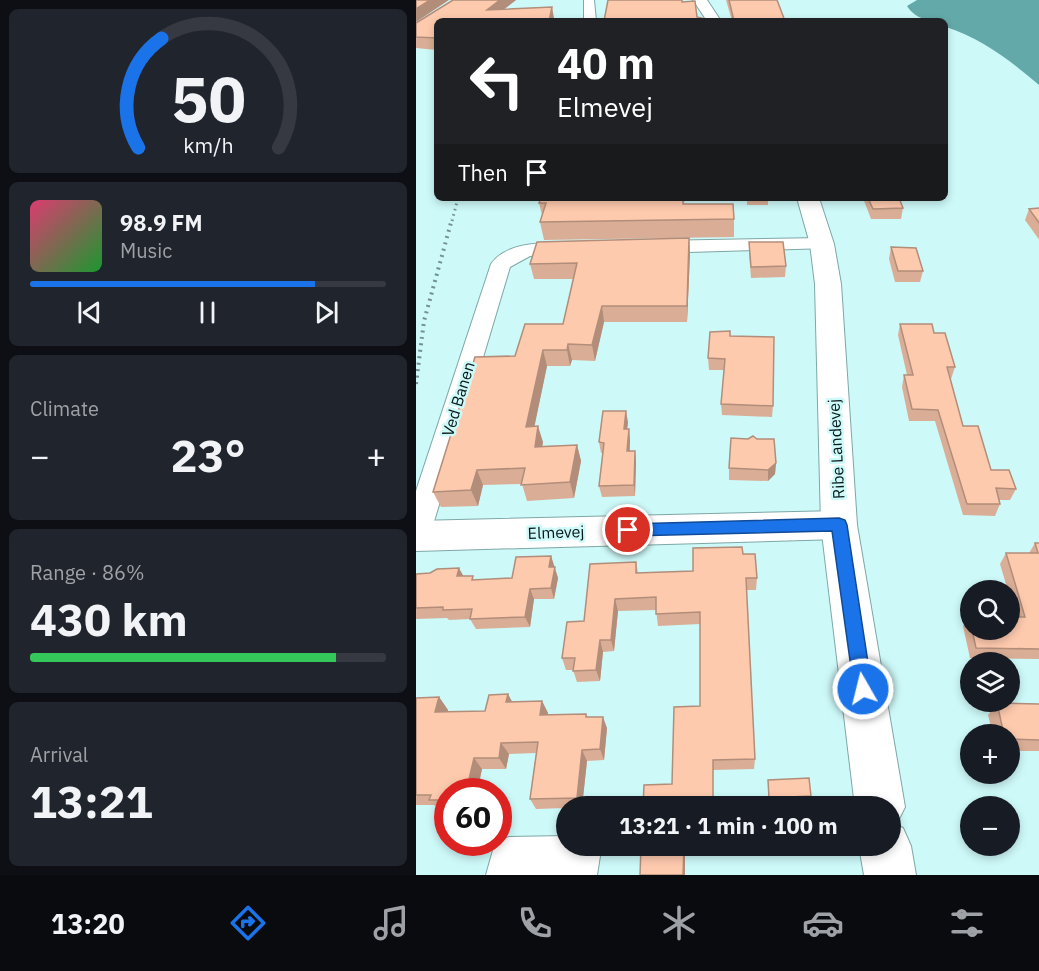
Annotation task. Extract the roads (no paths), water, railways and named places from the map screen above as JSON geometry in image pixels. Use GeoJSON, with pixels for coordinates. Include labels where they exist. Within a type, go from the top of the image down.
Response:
{"type":"FeatureCollection","features":[{"type":"Feature","properties":{"kind":"main road"},"geometry":{"type":"LineString","coordinates":[[700,0],[715,11]]}},
{"type":"Feature","properties":{"kind":"main road","name":"Ribe Landevej"},"geometry":{"type":"LineString","coordinates":[[809,201],[822,243],[828,284],[839,525],[878,796]]}},
{"type":"Feature","properties":{"kind":"main road"},"geometry":{"type":"LineString","coordinates":[[887,856],[890,875]]}},
{"type":"Feature","properties":{"kind":"street"},"geometry":{"type":"LineString","coordinates":[[636,247],[822,243]]}},
{"type":"Feature","properties":{"kind":"street","name":"Ved Banen"},"geometry":{"type":"LineString","coordinates":[[416,535],[501,264],[514,254],[530,249],[589,248]]}},
{"type":"Feature","properties":{"kind":"street","name":"Elmevej"},"geometry":{"type":"LineString","coordinates":[[416,535],[839,525]]}},
{"type":"Feature","properties":{"kind":"street"},"geometry":{"type":"LineString","coordinates":[[506,875],[509,857],[580,856],[577,875]]}},
{"type":"Feature","properties":{"kind":"water"},"geometry":{"type":"Polygon","coordinates":[[[917,0],[1039,0],[1039,85],[995,51],[971,37],[948,28],[948,18],[922,18],[907,6],[917,0]]]}},
{"type":"Feature","properties":{"kind":"railway"},"geometry":{"type":"LineString","coordinates":[[452,221],[457,201]]}},
{"type":"Feature","properties":{"kind":"railway"},"geometry":{"type":"LineString","coordinates":[[416,384],[424,321],[452,219]]}}]}
